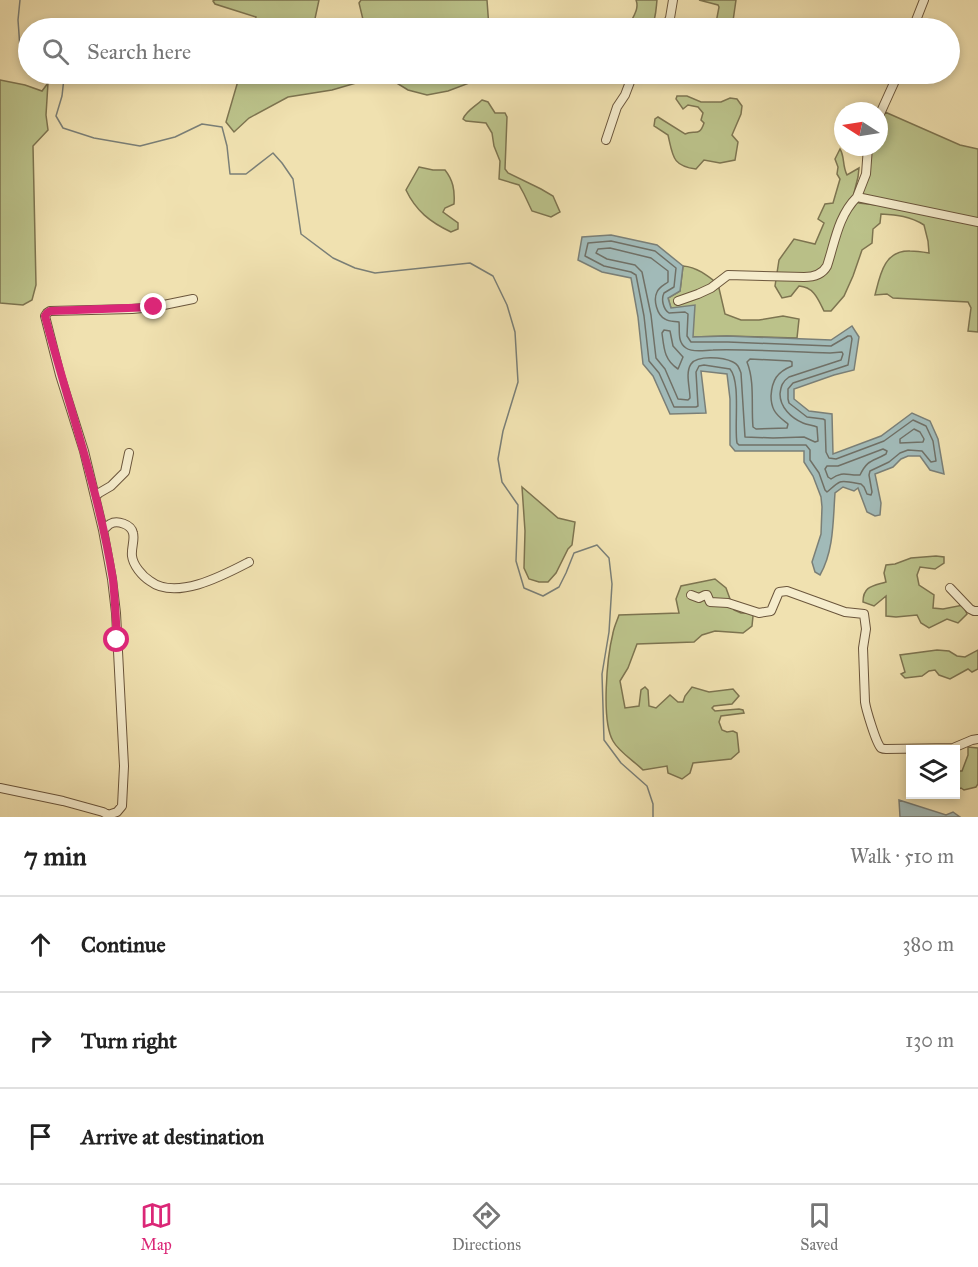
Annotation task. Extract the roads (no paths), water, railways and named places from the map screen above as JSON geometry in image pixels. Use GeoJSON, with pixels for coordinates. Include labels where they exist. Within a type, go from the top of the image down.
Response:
{"type":"FeatureCollection","features":[{"type":"Feature","properties":{"kind":"street"},"geometry":{"type":"LineString","coordinates":[[670,18],[673,0]]}},
{"type":"Feature","properties":{"kind":"street"},"geometry":{"type":"LineString","coordinates":[[917,18],[924,0]]}},
{"type":"Feature","properties":{"kind":"street"},"geometry":{"type":"LineString","coordinates":[[606,140],[617,107],[629,84]]}},
{"type":"Feature","properties":{"kind":"street"},"geometry":{"type":"LineString","coordinates":[[885,102],[893,84]]}},
{"type":"Feature","properties":{"kind":"street"},"geometry":{"type":"LineString","coordinates":[[678,301],[711,288],[728,275],[804,278],[823,272],[827,267],[842,218],[857,197],[866,174],[867,156]]}},
{"type":"Feature","properties":{"kind":"street"},"geometry":{"type":"LineString","coordinates":[[857,197],[978,222]]}},
{"type":"Feature","properties":{"kind":"street"},"geometry":{"type":"LineString","coordinates":[[0,788],[63,801],[103,812],[108,816],[117,812],[122,806],[124,766],[114,592],[103,530],[84,451],[60,375],[45,316],[50,311],[132,309],[193,299]]}},
{"type":"Feature","properties":{"kind":"street"},"geometry":{"type":"LineString","coordinates":[[95,497],[125,472],[129,453]]}},
{"type":"Feature","properties":{"kind":"street"},"geometry":{"type":"LineString","coordinates":[[103,530],[115,523],[129,526],[133,532],[132,556],[135,566],[148,580],[163,588],[189,586],[214,580],[249,562]]}},
{"type":"Feature","properties":{"kind":"street"},"geometry":{"type":"LineString","coordinates":[[950,588],[970,609],[978,611]]}},
{"type":"Feature","properties":{"kind":"street"},"geometry":{"type":"LineString","coordinates":[[691,594],[699,598],[707,595],[710,602],[728,603],[762,613],[771,611],[779,592],[787,591],[845,612],[864,614],[866,629],[862,648],[866,708],[881,748],[953,748],[978,739]]}},
{"type":"Feature","properties":{"kind":"water"},"geometry":{"type":"Polygon","coordinates":[[[611,235],[657,245],[683,266],[680,291],[668,298],[671,308],[695,305],[693,337],[831,340],[852,326],[859,337],[854,370],[794,389],[794,399],[809,411],[832,414],[833,454],[881,436],[912,413],[930,421],[938,439],[944,474],[930,470],[920,456],[908,456],[893,467],[875,474],[881,503],[880,515],[875,516],[867,512],[858,488],[854,491],[843,487],[835,493],[828,556],[820,575],[815,572],[812,562],[821,534],[822,507],[821,497],[813,476],[804,462],[804,451],[735,451],[730,445],[730,399],[727,374],[701,371],[706,413],[670,414],[653,376],[643,364],[631,278],[602,272],[578,260],[582,237],[611,235]]]}},
{"type":"Feature","properties":{"kind":"water"},"geometry":{"type":"Polygon","coordinates":[[[899,800],[946,815],[953,812],[960,817],[900,817],[899,800]]]}},
{"type":"Feature","properties":{"kind":"waterway"},"geometry":{"type":"LineString","coordinates":[[18,18],[20,0]]}},
{"type":"Feature","properties":{"kind":"waterway"},"geometry":{"type":"LineString","coordinates":[[63,84],[56,116],[63,128],[94,138],[140,146],[175,137],[202,124],[222,127],[230,174],[246,174],[273,153],[293,179],[301,234],[333,258],[355,268],[375,273],[470,263],[493,276],[507,305],[515,332],[518,382],[503,431],[498,459],[502,482],[518,505],[516,561],[524,588],[543,596],[559,587],[574,553],[597,545],[609,558],[612,584],[609,632],[602,674],[604,740],[621,763],[647,786],[653,804],[653,817]]}}]}
